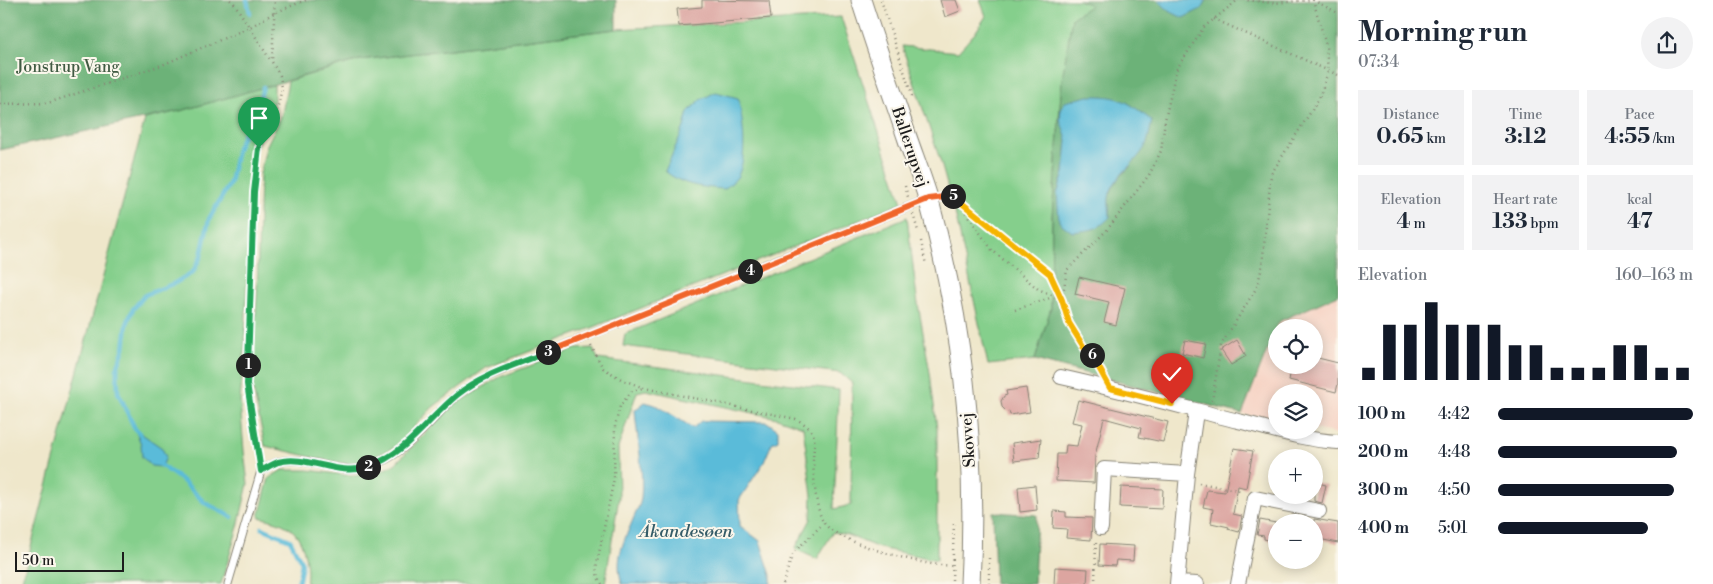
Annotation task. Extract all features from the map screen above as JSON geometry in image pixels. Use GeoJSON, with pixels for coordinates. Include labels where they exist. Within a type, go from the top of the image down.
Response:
{"type":"FeatureCollection","features":[{"type":"Feature","properties":{"kind":"street","name":"Ballerupvej"},"geometry":{"type":"LineString","coordinates":[[860,0],[928,199],[942,250],[950,296]]}},
{"type":"Feature","properties":{"kind":"street","name":"Skovvej"},"geometry":{"type":"LineString","coordinates":[[950,296],[963,373],[970,450],[971,576]]}},
{"type":"Feature","properties":{"kind":"street"},"geometry":{"type":"LineString","coordinates":[[1060,377],[1316,441],[1338,442]]}},
{"type":"Feature","properties":{"kind":"street"},"geometry":{"type":"LineString","coordinates":[[1197,584],[1177,583],[1186,474],[1203,413]]}},
{"type":"Feature","properties":{"kind":"street"},"geometry":{"type":"LineString","coordinates":[[1098,531],[1104,469],[1186,474]]}},
{"type":"Feature","properties":{"kind":"street"},"geometry":{"type":"LineString","coordinates":[[1238,584],[1255,498],[1319,511]]}},
{"type":"Feature","properties":{"kind":"lane"},"geometry":{"type":"LineString","coordinates":[[228,584],[261,471],[278,462],[294,460],[344,470],[363,468],[379,463],[397,453],[458,394],[488,376],[928,199]]}},
{"type":"Feature","properties":{"kind":"path"},"geometry":{"type":"LineString","coordinates":[[230,0],[234,3],[272,62],[280,76],[282,88],[277,110],[259,148],[254,192],[247,384],[261,471]]}},
{"type":"Feature","properties":{"kind":"path"},"geometry":{"type":"LineString","coordinates":[[272,62],[275,0]]}},
{"type":"Feature","properties":{"kind":"path"},"geometry":{"type":"LineString","coordinates":[[0,104],[48,103],[162,66],[250,28],[274,13],[306,0]]}},
{"type":"Feature","properties":{"kind":"path"},"geometry":{"type":"LineString","coordinates":[[1062,300],[1068,270],[1107,230],[1149,175],[1161,151],[1164,120],[1176,70],[1204,27],[1238,0]]}},
{"type":"Feature","properties":{"kind":"path"},"geometry":{"type":"LineString","coordinates":[[1246,0],[1272,2],[1313,0],[1338,13]]}},
{"type":"Feature","properties":{"kind":"path"},"geometry":{"type":"LineString","coordinates":[[1203,413],[1220,345],[1257,287],[1262,267],[1270,174],[1319,99],[1328,72],[1326,45],[1313,0]]}},
{"type":"Feature","properties":{"kind":"path"},"geometry":{"type":"LineString","coordinates":[[1214,19],[1338,75]]}},
{"type":"Feature","properties":{"kind":"path"},"geometry":{"type":"LineString","coordinates":[[954,196],[992,250],[1038,289],[1062,300]]}},
{"type":"Feature","properties":{"kind":"path"},"geometry":{"type":"LineString","coordinates":[[928,199],[954,196],[1050,274],[1062,300],[1069,323],[1085,349],[1094,357],[1110,388]]}},
{"type":"Feature","properties":{"kind":"path"},"geometry":{"type":"LineString","coordinates":[[1016,310],[1055,297]]}},
{"type":"Feature","properties":{"kind":"path"},"geometry":{"type":"LineString","coordinates":[[586,336],[603,368],[621,379],[644,388],[796,419],[808,426],[814,437],[813,460],[817,501],[824,523],[829,529],[844,538],[873,549],[926,563],[952,566],[971,576]]}},
{"type":"Feature","properties":{"kind":"path"},"geometry":{"type":"LineString","coordinates":[[602,584],[598,578],[596,568],[614,478],[615,426],[620,406],[632,391],[644,388]]}},
{"type":"Feature","properties":{"kind":"path"},"geometry":{"type":"LineString","coordinates":[[1206,484],[1238,490],[1255,498]]}},
{"type":"Feature","properties":{"kind":"path"},"geometry":{"type":"LineString","coordinates":[[952,584],[954,518]]}},
{"type":"Feature","properties":{"kind":"path"},"geometry":{"type":"LineString","coordinates":[[783,584],[793,552],[824,523]]}},
{"type":"Feature","properties":{"kind":"path"},"geometry":{"type":"LineString","coordinates":[[1095,584],[1098,531]]}},
{"type":"Feature","properties":{"kind":"shaded area"},"geometry":{"type":"Polygon","coordinates":[[[1338,295],[1338,434],[1323,431],[1323,384],[1268,384],[1268,419],[1242,414],[1268,351],[1268,374],[1323,374],[1323,319],[1284,319],[1338,295]]]}},
{"type":"Feature","properties":{"kind":"green space","name":"Jonstrup Vang"},"geometry":{"type":"Polygon","coordinates":[[[0,0],[616,0],[616,29],[360,60],[184,110],[0,150],[0,0]]]}},
{"type":"Feature","properties":{"kind":"green space"},"geometry":{"type":"Polygon","coordinates":[[[980,0],[1079,0],[1092,5],[1062,79],[1052,217],[1051,308],[1035,360],[988,365],[956,217],[941,163],[902,46],[958,52],[975,33],[986,16],[980,0]]]}},
{"type":"Feature","properties":{"kind":"green space"},"geometry":{"type":"Polygon","coordinates":[[[1079,0],[1158,0],[1169,10],[1201,9],[1207,0],[1338,0],[1338,295],[1284,319],[1268,319],[1268,348],[1242,414],[1035,360],[1051,308],[1052,217],[1062,79],[1072,18],[1091,5],[1079,0]],[[1126,102],[1067,140],[1064,173],[1057,194],[1066,226],[1072,232],[1110,217],[1108,198],[1119,177],[1129,168],[1152,121],[1126,102]]]}},
{"type":"Feature","properties":{"kind":"green space"},"geometry":{"type":"Polygon","coordinates":[[[841,17],[902,203],[589,329],[486,368],[433,407],[395,447],[367,460],[349,464],[265,446],[251,379],[257,298],[260,174],[266,147],[282,114],[288,81],[360,60],[616,29],[841,17]]]}},
{"type":"Feature","properties":{"kind":"green space"},"geometry":{"type":"Polygon","coordinates":[[[274,85],[274,101],[254,153],[249,202],[245,345],[240,401],[248,484],[238,527],[221,584],[21,584],[145,119],[274,85]]]}},
{"type":"Feature","properties":{"kind":"green space"},"geometry":{"type":"Polygon","coordinates":[[[907,217],[937,429],[937,560],[879,548],[847,535],[833,532],[817,559],[795,549],[811,519],[812,496],[803,427],[777,418],[646,390],[637,392],[618,448],[619,497],[605,584],[306,584],[305,557],[298,537],[282,524],[259,517],[269,478],[282,470],[308,470],[345,475],[373,475],[395,464],[452,406],[500,377],[575,349],[593,348],[598,359],[839,390],[834,509],[851,505],[852,383],[840,373],[623,346],[625,334],[907,217]]]}},
{"type":"Feature","properties":{"kind":"green space"},"geometry":{"type":"Polygon","coordinates":[[[993,512],[1037,515],[1034,584],[995,584],[993,512]]]}},
{"type":"Feature","properties":{"kind":"water"},"geometry":{"type":"Polygon","coordinates":[[[1158,0],[1207,0],[1201,9],[1183,18],[1169,11],[1158,0]]]}},
{"type":"Feature","properties":{"kind":"water"},"geometry":{"type":"Polygon","coordinates":[[[716,92],[738,98],[743,127],[744,147],[741,167],[737,178],[724,189],[686,183],[665,171],[684,127],[688,112],[700,100],[716,92]]]}},
{"type":"Feature","properties":{"kind":"water"},"geometry":{"type":"Polygon","coordinates":[[[1088,96],[1116,98],[1130,104],[1152,121],[1145,147],[1114,184],[1109,200],[1110,217],[1097,227],[1072,232],[1059,222],[1057,194],[1064,173],[1067,140],[1060,119],[1061,108],[1065,102],[1088,96]]]}},
{"type":"Feature","properties":{"kind":"water","name":"Åkandesøen"},"geometry":{"type":"Polygon","coordinates":[[[645,402],[658,406],[693,428],[701,421],[767,422],[778,430],[778,440],[772,443],[764,462],[739,500],[740,526],[760,541],[771,575],[771,584],[622,584],[619,566],[621,550],[639,506],[642,488],[635,410],[645,402]]]}},
{"type":"Feature","properties":{"kind":"water"},"geometry":{"type":"Polygon","coordinates":[[[135,429],[162,448],[166,457],[162,467],[151,466],[142,457],[141,444],[135,429]]]}},
{"type":"Feature","properties":{"kind":"building"},"geometry":{"type":"Polygon","coordinates":[[[702,0],[769,1],[771,18],[679,26],[677,9],[702,7],[702,0]]]}},
{"type":"Feature","properties":{"kind":"building"},"geometry":{"type":"Polygon","coordinates":[[[940,0],[956,0],[960,11],[945,17],[940,0]]]}},
{"type":"Feature","properties":{"kind":"building"},"geometry":{"type":"Polygon","coordinates":[[[1079,277],[1125,288],[1116,325],[1104,322],[1109,302],[1075,294],[1079,277]]]}},
{"type":"Feature","properties":{"kind":"building"},"geometry":{"type":"Polygon","coordinates":[[[1185,340],[1206,344],[1203,358],[1182,353],[1185,340]]]}},
{"type":"Feature","properties":{"kind":"building"},"geometry":{"type":"Polygon","coordinates":[[[1237,340],[1246,356],[1231,365],[1221,350],[1237,340]]]}},
{"type":"Feature","properties":{"kind":"building"},"geometry":{"type":"Polygon","coordinates":[[[1323,359],[1338,363],[1336,392],[1323,389],[1323,384],[1305,384],[1289,380],[1290,374],[1323,374],[1323,359]]]}},
{"type":"Feature","properties":{"kind":"building"},"geometry":{"type":"Polygon","coordinates":[[[1026,388],[1030,412],[1010,415],[1009,411],[1007,412],[1002,407],[1001,401],[1007,395],[1006,391],[1026,388]]]}},
{"type":"Feature","properties":{"kind":"building"},"geometry":{"type":"Polygon","coordinates":[[[1078,400],[1168,422],[1163,442],[1139,437],[1141,428],[1104,418],[1095,456],[1094,483],[1056,481],[1057,454],[1065,454],[1066,445],[1077,446],[1082,424],[1072,422],[1078,400]]]}},
{"type":"Feature","properties":{"kind":"building"},"geometry":{"type":"Polygon","coordinates":[[[1041,439],[1039,458],[1014,461],[1012,443],[1041,439]]]}},
{"type":"Feature","properties":{"kind":"building"},"geometry":{"type":"Polygon","coordinates":[[[1234,448],[1253,451],[1246,488],[1238,486],[1233,514],[1242,516],[1239,532],[1228,529],[1229,527],[1211,523],[1213,509],[1203,507],[1207,490],[1225,492],[1234,448]]]}},
{"type":"Feature","properties":{"kind":"building"},"geometry":{"type":"Polygon","coordinates":[[[1323,484],[1326,485],[1323,498],[1323,484]]]}},
{"type":"Feature","properties":{"kind":"building"},"geometry":{"type":"Polygon","coordinates":[[[1035,485],[1037,510],[1020,512],[1018,487],[1035,485]]]}},
{"type":"Feature","properties":{"kind":"building"},"geometry":{"type":"Polygon","coordinates":[[[1121,487],[1163,489],[1162,509],[1120,507],[1121,487]]]}},
{"type":"Feature","properties":{"kind":"building"},"geometry":{"type":"Polygon","coordinates":[[[1054,511],[1066,512],[1066,517],[1092,518],[1091,540],[1066,538],[1067,529],[1053,528],[1054,511]]]}},
{"type":"Feature","properties":{"kind":"building"},"geometry":{"type":"Polygon","coordinates":[[[1260,520],[1268,522],[1268,540],[1264,539],[1264,536],[1257,535],[1260,520]]]}},
{"type":"Feature","properties":{"kind":"building"},"geometry":{"type":"Polygon","coordinates":[[[1323,520],[1338,523],[1338,543],[1323,540],[1323,520]]]}},
{"type":"Feature","properties":{"kind":"building"},"geometry":{"type":"Polygon","coordinates":[[[1100,544],[1134,546],[1133,561],[1116,560],[1115,566],[1099,565],[1100,544]]]}},
{"type":"Feature","properties":{"kind":"building"},"geometry":{"type":"Polygon","coordinates":[[[1055,567],[1088,569],[1087,584],[1054,584],[1055,567]]]}},
{"type":"Feature","properties":{"kind":"waterway"},"geometry":{"type":"LineString","coordinates":[[247,0],[250,13]]}},
{"type":"Feature","properties":{"kind":"waterway"},"geometry":{"type":"LineString","coordinates":[[139,433],[135,429],[118,392],[117,369],[124,348],[127,324],[133,309],[145,295],[175,283],[193,272],[201,256],[209,219],[230,183],[237,149],[246,128],[255,116],[263,87]]}},
{"type":"Feature","properties":{"kind":"waterway"},"geometry":{"type":"LineString","coordinates":[[159,464],[183,481],[205,503],[232,517]]}},
{"type":"Feature","properties":{"kind":"waterway"},"geometry":{"type":"LineString","coordinates":[[262,528],[290,540],[302,563],[298,584]]}},
{"type":"Feature","properties":{"kind":"route"},"geometry":{"type":"LineString","coordinates":[[259,148],[254,192],[247,384],[261,471],[278,462],[294,460],[344,470],[363,468],[379,463],[397,453],[458,394],[488,376],[928,199],[954,196],[1050,274],[1062,300],[1069,323],[1085,349],[1094,357],[1110,388],[1172,404]]}}]}
